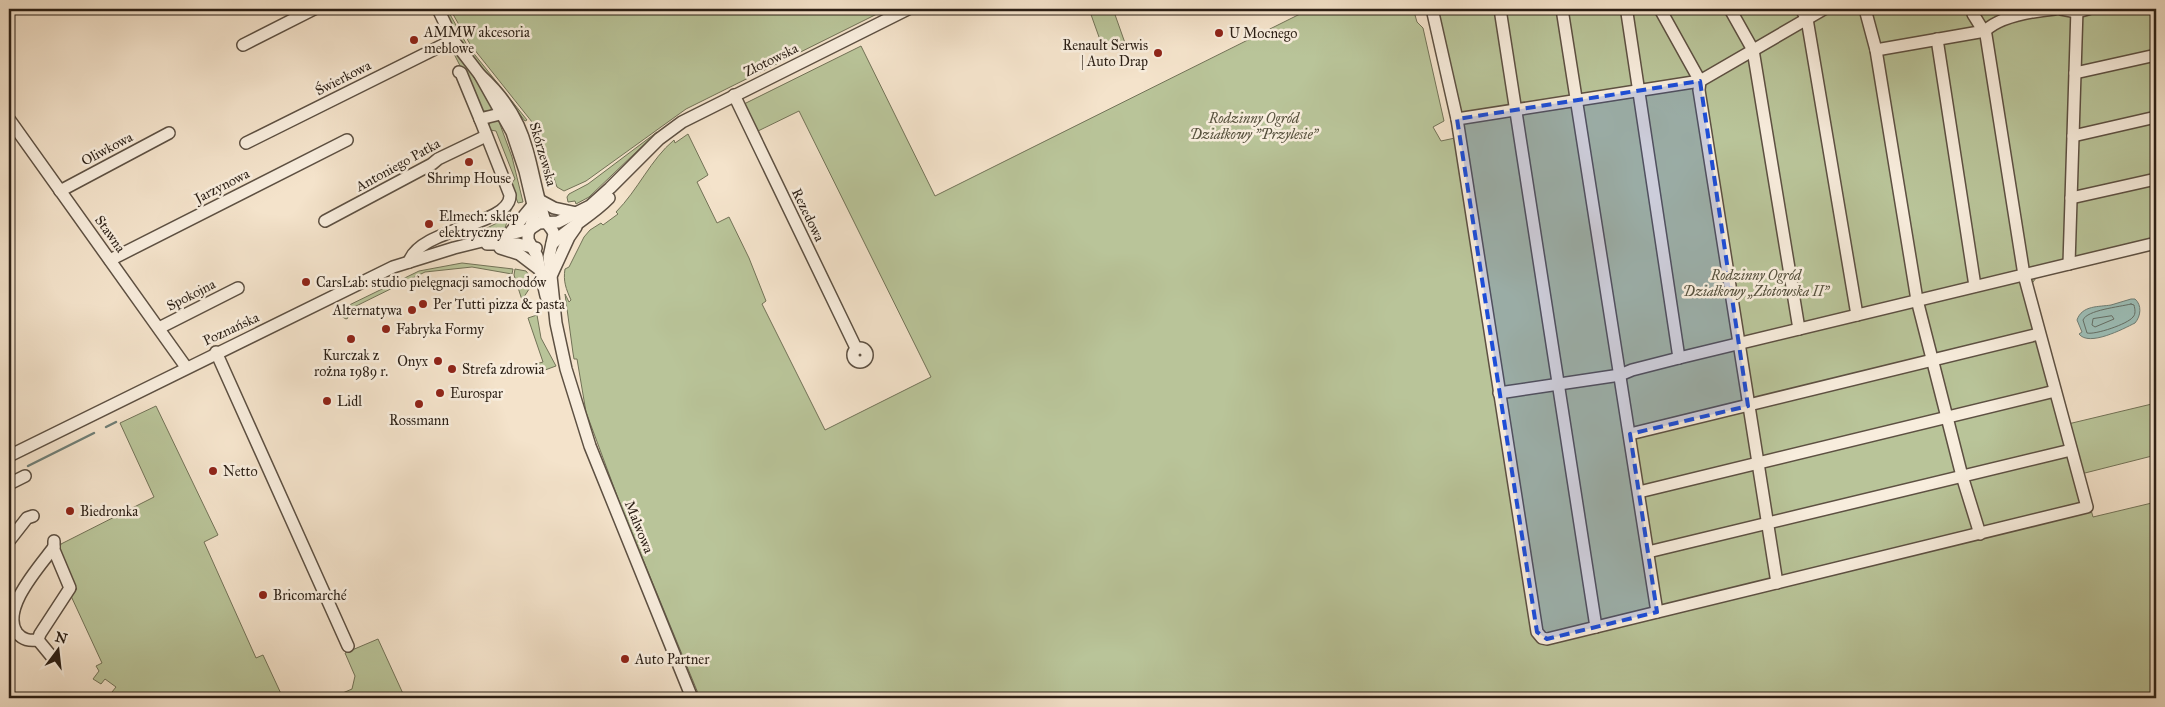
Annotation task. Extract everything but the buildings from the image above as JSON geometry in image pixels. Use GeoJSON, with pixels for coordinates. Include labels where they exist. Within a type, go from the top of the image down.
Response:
{"type":"FeatureCollection","features":[{"type":"Feature","properties":{"kind":"street"},"geometry":{"type":"LineString","coordinates":[[243,45],[314,9]]}},
{"type":"Feature","properties":{"kind":"street","name":"Skórzewska"},"geometry":{"type":"LineString","coordinates":[[438,9],[453,40],[507,112],[512,132],[537,203],[554,234],[552,244]]}},
{"type":"Feature","properties":{"kind":"street","name":"Złotowska"},"geometry":{"type":"LineString","coordinates":[[520,231],[539,223],[547,224],[578,218],[598,210],[640,164],[652,146],[682,122],[908,9]]}},
{"type":"Feature","properties":{"kind":"street"},"geometry":{"type":"LineString","coordinates":[[1434,9],[1433,14],[1457,119],[1537,632],[1542,638],[1547,639],[2087,507],[2024,275],[1985,31],[1973,14]]}},
{"type":"Feature","properties":{"kind":"street"},"geometry":{"type":"LineString","coordinates":[[1500,9],[1596,627]]}},
{"type":"Feature","properties":{"kind":"street"},"geometry":{"type":"LineString","coordinates":[[1562,9],[1640,492],[1657,612]]}},
{"type":"Feature","properties":{"kind":"street"},"geometry":{"type":"LineString","coordinates":[[1660,9],[1700,81],[1699,90],[1748,406],[1778,583]]}},
{"type":"Feature","properties":{"kind":"street"},"geometry":{"type":"LineString","coordinates":[[1730,9],[1754,50],[1799,329]]}},
{"type":"Feature","properties":{"kind":"street"},"geometry":{"type":"LineString","coordinates":[[1457,119],[1700,81],[1754,50],[1804,14],[1824,9]]}},
{"type":"Feature","properties":{"kind":"street"},"geometry":{"type":"LineString","coordinates":[[1865,9],[1876,50],[1917,300],[1962,476],[1980,534]]}},
{"type":"Feature","properties":{"kind":"street"},"geometry":{"type":"LineString","coordinates":[[1876,50],[1985,31],[1992,24],[2036,11],[2055,9]]}},
{"type":"Feature","properties":{"kind":"street"},"geometry":{"type":"LineString","coordinates":[[2061,9],[2088,9]]}},
{"type":"Feature","properties":{"kind":"street"},"geometry":{"type":"LineString","coordinates":[[2069,264],[2077,10]]}},
{"type":"Feature","properties":{"kind":"street"},"geometry":{"type":"LineString","coordinates":[[1627,12],[1679,358]]}},
{"type":"Feature","properties":{"kind":"street"},"geometry":{"type":"LineString","coordinates":[[1804,14],[1857,315]]}},
{"type":"Feature","properties":{"kind":"street"},"geometry":{"type":"LineString","coordinates":[[1937,39],[1975,286]]}},
{"type":"Feature","properties":{"kind":"street","name":"Świerkowa"},"geometry":{"type":"LineString","coordinates":[[246,144],[453,40]]}},
{"type":"Feature","properties":{"kind":"street"},"geometry":{"type":"LineString","coordinates":[[2075,73],[2156,55]]}},
{"type":"Feature","properties":{"kind":"street"},"geometry":{"type":"LineString","coordinates":[[409,262],[416,250],[432,239],[472,225],[508,205],[510,195],[461,73],[458,72]]}},
{"type":"Feature","properties":{"kind":"street","name":"Rezedowa"},"geometry":{"type":"LineString","coordinates":[[734,95],[856,348]]}},
{"type":"Feature","properties":{"kind":"street"},"geometry":{"type":"LineString","coordinates":[[480,119],[507,112]]}},
{"type":"Feature","properties":{"kind":"street"},"geometry":{"type":"LineString","coordinates":[[2073,136],[2156,117]]}},
{"type":"Feature","properties":{"kind":"street","name":"Stawna"},"geometry":{"type":"LineString","coordinates":[[9,119],[186,367]]}},
{"type":"Feature","properties":{"kind":"street","name":"Oliwkowa"},"geometry":{"type":"LineString","coordinates":[[60,190],[169,133]]}},
{"type":"Feature","properties":{"kind":"street","name":"Antoniego Patka"},"geometry":{"type":"LineString","coordinates":[[325,221],[438,159],[486,136]]}},
{"type":"Feature","properties":{"kind":"street","name":"Jarzynowa"},"geometry":{"type":"LineString","coordinates":[[110,260],[347,140]]}},
{"type":"Feature","properties":{"kind":"street"},"geometry":{"type":"LineString","coordinates":[[2071,198],[2156,179]]}},
{"type":"Feature","properties":{"kind":"street"},"geometry":{"type":"LineString","coordinates":[[520,231],[537,203],[578,218],[551,276]]}},
{"type":"Feature","properties":{"kind":"street","name":"Skórzewska"},"geometry":{"type":"LineString","coordinates":[[533,246],[528,237],[520,231],[533,219],[537,203]]}},
{"type":"Feature","properties":{"kind":"street","name":"Złotowska"},"geometry":{"type":"LineString","coordinates":[[552,244],[578,218]]}},
{"type":"Feature","properties":{"kind":"street","name":"Poznańska"},"geometry":{"type":"LineString","coordinates":[[9,456],[216,352],[295,317],[392,267],[520,231]]}},
{"type":"Feature","properties":{"kind":"street"},"geometry":{"type":"LineString","coordinates":[[1499,393],[1620,375],[1679,358],[2156,243]]}},
{"type":"Feature","properties":{"kind":"street"},"geometry":{"type":"LineString","coordinates":[[476,244],[518,244],[543,249],[552,244]]}},
{"type":"Feature","properties":{"kind":"street"},"geometry":{"type":"LineString","coordinates":[[476,244],[514,252],[527,259],[540,270]]}},
{"type":"Feature","properties":{"kind":"street","name":"Malwowa"},"geometry":{"type":"LineString","coordinates":[[552,244],[550,257],[556,323],[565,365],[590,446],[692,698]]}},
{"type":"Feature","properties":{"kind":"street","name":"Malwowa"},"geometry":{"type":"LineString","coordinates":[[533,246],[540,270],[554,339],[565,365]]}},
{"type":"Feature","properties":{"kind":"street","name":"Spokojna"},"geometry":{"type":"LineString","coordinates":[[159,328],[238,288]]}},
{"type":"Feature","properties":{"kind":"street"},"geometry":{"type":"LineString","coordinates":[[1630,434],[2039,334]]}},
{"type":"Feature","properties":{"kind":"street"},"geometry":{"type":"LineString","coordinates":[[216,352],[348,646]]}},
{"type":"Feature","properties":{"kind":"street"},"geometry":{"type":"LineString","coordinates":[[1640,492],[2055,391]]}},
{"type":"Feature","properties":{"kind":"street"},"geometry":{"type":"LineString","coordinates":[[1648,552],[2071,450]]}},
{"type":"Feature","properties":{"kind":"street"},"geometry":{"type":"LineString","coordinates":[[9,484],[25,476]]}},
{"type":"Feature","properties":{"kind":"street"},"geometry":{"type":"LineString","coordinates":[[9,541],[27,518],[34,516]]}},
{"type":"Feature","properties":{"kind":"street"},"geometry":{"type":"LineString","coordinates":[[54,544],[70,588],[38,640],[28,641],[18,634],[14,628],[12,615],[23,591],[54,544]]}},
{"type":"Feature","properties":{"kind":"street"},"geometry":{"type":"LineString","coordinates":[[38,640],[52,657]]}},
{"type":"Feature","properties":{"kind":"highlighted area"},"geometry":{"type":"Polygon","coordinates":[[[1700,81],[1748,406],[1630,434],[1657,612],[1547,639],[1537,632],[1457,119],[1700,81]]]}},
{"type":"Feature","properties":{"kind":"green space"},"geometry":{"type":"Polygon","coordinates":[[[444,9],[447,9],[467,45],[527,120],[525,121],[470,54],[451,25],[444,9]]]}},
{"type":"Feature","properties":{"kind":"green space"},"geometry":{"type":"Polygon","coordinates":[[[450,9],[887,9],[686,109],[586,181],[564,191],[557,187],[536,127],[470,44],[450,9]]]}},
{"type":"Feature","properties":{"kind":"green space"},"geometry":{"type":"Polygon","coordinates":[[[1089,9],[1113,9],[1125,43],[1104,51],[1089,9]]]}},
{"type":"Feature","properties":{"kind":"green space"},"geometry":{"type":"Polygon","coordinates":[[[1310,9],[1418,9],[1415,15],[1417,22],[1423,28],[1444,121],[1433,127],[1441,141],[1455,138],[1429,9],[2156,9],[2156,248],[2036,278],[2030,286],[2068,424],[2156,403],[2156,455],[2081,474],[2093,517],[2156,502],[2156,698],[700,698],[619,501],[586,412],[577,359],[574,359],[573,353],[565,294],[569,302],[571,300],[565,285],[564,273],[584,237],[590,230],[601,223],[603,225],[618,214],[616,212],[658,156],[674,140],[675,143],[688,134],[708,175],[697,182],[717,223],[729,217],[749,258],[766,301],[762,304],[825,430],[931,377],[799,111],[758,131],[744,104],[861,46],[935,196],[1310,9]]]}},
{"type":"Feature","properties":{"kind":"green space"},"geometry":{"type":"Polygon","coordinates":[[[451,48],[479,81],[493,105],[490,111],[483,111],[451,48]]]}},
{"type":"Feature","properties":{"kind":"green space"},"geometry":{"type":"Polygon","coordinates":[[[498,119],[512,157],[523,202],[518,203],[511,184],[515,179],[496,131],[490,130],[489,127],[490,121],[498,119]]]}},
{"type":"Feature","properties":{"kind":"green space"},"geometry":{"type":"Polygon","coordinates":[[[657,132],[589,197],[576,204],[575,201],[568,202],[567,197],[569,194],[588,184],[657,132]]]}},
{"type":"Feature","properties":{"kind":"green space"},"geometry":{"type":"Polygon","coordinates":[[[511,210],[505,228],[494,231],[464,233],[479,225],[485,229],[499,222],[500,215],[511,210]]]}},
{"type":"Feature","properties":{"kind":"green space"},"geometry":{"type":"Polygon","coordinates":[[[462,263],[513,269],[512,274],[472,267],[425,272],[346,311],[348,318],[346,319],[339,315],[337,311],[419,271],[462,263]]]}},
{"type":"Feature","properties":{"kind":"green space"},"geometry":{"type":"Polygon","coordinates":[[[515,269],[526,271],[529,275],[531,286],[522,300],[514,275],[515,269]]]}},
{"type":"Feature","properties":{"kind":"green space"},"geometry":{"type":"Polygon","coordinates":[[[537,315],[541,338],[556,366],[545,370],[539,369],[536,364],[543,362],[528,318],[537,315]]]}},
{"type":"Feature","properties":{"kind":"green space"},"geometry":{"type":"Polygon","coordinates":[[[156,406],[218,535],[204,542],[256,658],[263,655],[283,698],[119,698],[112,692],[116,687],[105,679],[101,684],[93,679],[99,671],[96,666],[102,663],[71,596],[74,583],[59,550],[61,544],[154,497],[120,423],[156,406]]]}},
{"type":"Feature","properties":{"kind":"green space"},"geometry":{"type":"Polygon","coordinates":[[[378,639],[405,698],[331,698],[352,689],[355,676],[345,653],[378,639]]]}},
{"type":"Feature","properties":{"kind":"water"},"geometry":{"type":"Polygon","coordinates":[[[2135,299],[2140,307],[2135,323],[2115,333],[2098,338],[2084,338],[2079,334],[2082,332],[2077,320],[2079,315],[2087,309],[2135,299]]]}},
{"type":"Feature","properties":{"kind":"waterway"},"geometry":{"type":"LineString","coordinates":[[106,427],[116,422]]}},
{"type":"Feature","properties":{"kind":"waterway"},"geometry":{"type":"LineString","coordinates":[[28,466],[94,433]]}},
{"type":"Feature","properties":{"kind":"place","name":"U Mocnego"},"geometry":{"type":"Point","coordinates":[1219,33]}},
{"type":"Feature","properties":{"kind":"place","name":"AMMW akcesoria meblowe"},"geometry":{"type":"Point","coordinates":[414,40]}},
{"type":"Feature","properties":{"kind":"place","name":"Renault Serwis | Auto Drap"},"geometry":{"type":"Point","coordinates":[1158,53]}},
{"type":"Feature","properties":{"kind":"place","name":"Shrimp House"},"geometry":{"type":"Point","coordinates":[469,162]}},
{"type":"Feature","properties":{"kind":"place","name":"Elmech: sklep elektryczny"},"geometry":{"type":"Point","coordinates":[429,224]}},
{"type":"Feature","properties":{"kind":"place","name":"CarsLab: studio pielęgnacji samochodów"},"geometry":{"type":"Point","coordinates":[306,282]}},
{"type":"Feature","properties":{"kind":"place","name":"Per Tutti pizza & pasta"},"geometry":{"type":"Point","coordinates":[423,304]}},
{"type":"Feature","properties":{"kind":"place","name":"Alternatywa"},"geometry":{"type":"Point","coordinates":[412,310]}},
{"type":"Feature","properties":{"kind":"place","name":"Fabryka Formy"},"geometry":{"type":"Point","coordinates":[386,329]}},
{"type":"Feature","properties":{"kind":"place","name":"Kurczak z rożna 1989 r."},"geometry":{"type":"Point","coordinates":[351,339]}},
{"type":"Feature","properties":{"kind":"place","name":"Onyx"},"geometry":{"type":"Point","coordinates":[438,361]}},
{"type":"Feature","properties":{"kind":"place","name":"Strefa zdrowia"},"geometry":{"type":"Point","coordinates":[452,369]}},
{"type":"Feature","properties":{"kind":"place","name":"Eurospar"},"geometry":{"type":"Point","coordinates":[440,393]}},
{"type":"Feature","properties":{"kind":"place","name":"Lidl"},"geometry":{"type":"Point","coordinates":[327,401]}},
{"type":"Feature","properties":{"kind":"place","name":"Rossmann"},"geometry":{"type":"Point","coordinates":[419,404]}},
{"type":"Feature","properties":{"kind":"place","name":"Netto"},"geometry":{"type":"Point","coordinates":[213,471]}},
{"type":"Feature","properties":{"kind":"place","name":"Biedronka"},"geometry":{"type":"Point","coordinates":[70,511]}},
{"type":"Feature","properties":{"kind":"place","name":"Bricomarché"},"geometry":{"type":"Point","coordinates":[263,595]}},
{"type":"Feature","properties":{"kind":"place","name":"Auto Partner"},"geometry":{"type":"Point","coordinates":[625,659]}},
{"type":"Feature","properties":{"kind":"park label","name":"Rodzinny Ogród Działkowy \"Przylesie\""},"geometry":{"type":"Point","coordinates":[1254,126]}},
{"type":"Feature","properties":{"kind":"park label","name":"Rodzinny Ogród Działkowy „Złotowska II”"},"geometry":{"type":"Point","coordinates":[1756,284]}}]}
